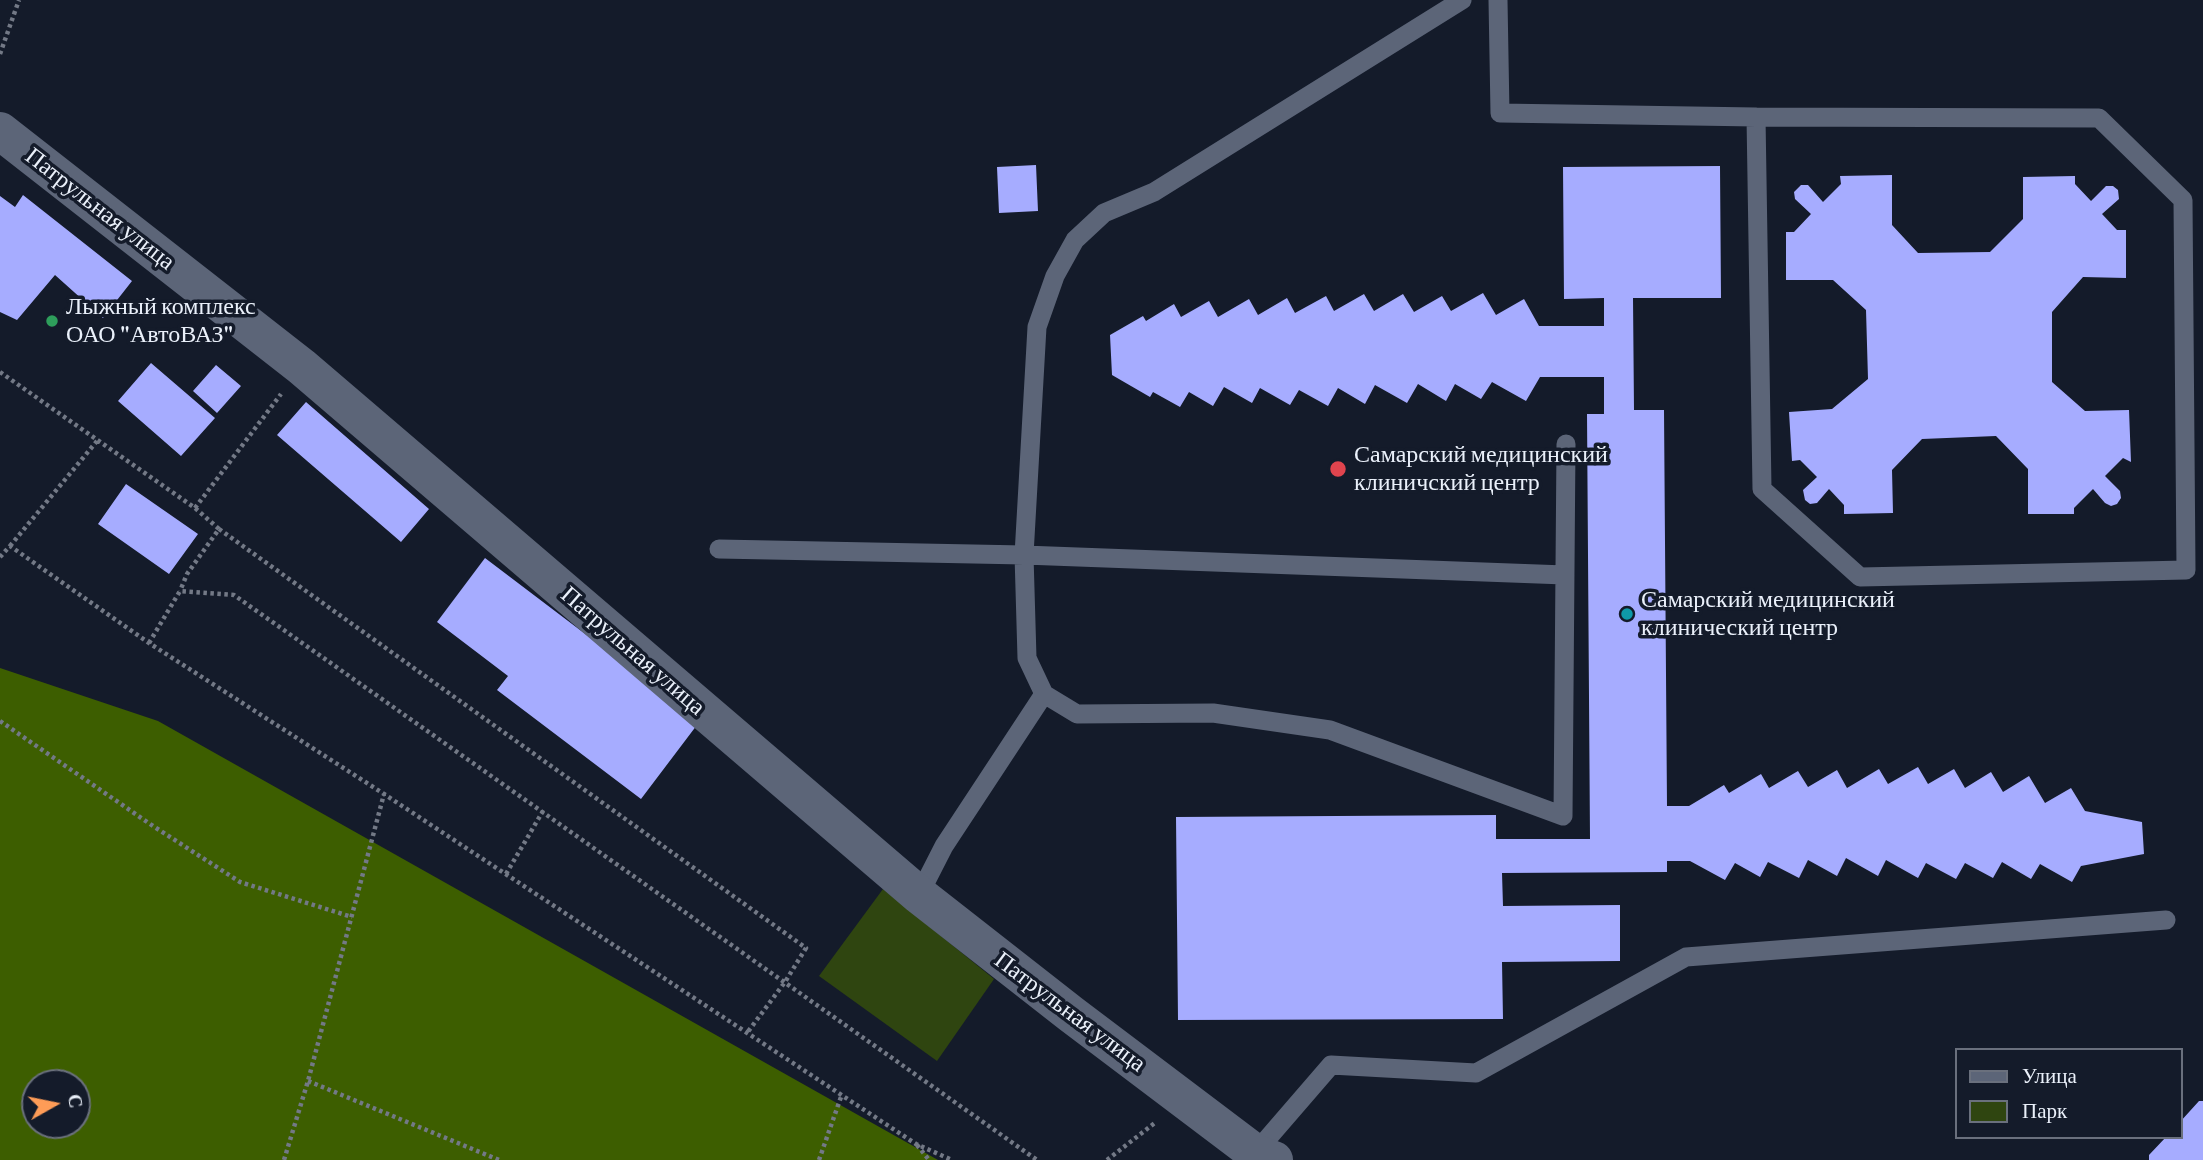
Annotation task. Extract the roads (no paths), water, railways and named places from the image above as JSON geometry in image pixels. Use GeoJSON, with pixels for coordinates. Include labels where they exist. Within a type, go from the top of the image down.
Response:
{"type":"FeatureCollection","features":[{"type":"Feature","properties":{"kind":"street","name":"Патрульная улица"},"geometry":{"type":"LineString","coordinates":[[0,131],[302,367],[919,895],[1185,1100],[1265,1156]]}},
{"type":"Feature","properties":{"kind":"lane"},"geometry":{"type":"LineString","coordinates":[[1462,0],[1154,192],[1104,213],[1075,240],[1055,276],[1037,327],[1024,555],[1027,658],[1044,694],[1077,714],[1213,713],[1330,730],[1563,816],[1566,444]]}},
{"type":"Feature","properties":{"kind":"lane"},"geometry":{"type":"LineString","coordinates":[[1498,0],[1500,113],[2099,118],[2183,200],[2194,295],[2186,570],[1860,577],[1762,489],[1756,117]]}},
{"type":"Feature","properties":{"kind":"lane"},"geometry":{"type":"LineString","coordinates":[[719,549],[1024,555],[1564,575]]}},
{"type":"Feature","properties":{"kind":"lane"},"geometry":{"type":"LineString","coordinates":[[919,895],[944,846],[1044,694]]}},
{"type":"Feature","properties":{"kind":"lane"},"geometry":{"type":"LineString","coordinates":[[1265,1156],[1331,1065],[1476,1073],[1686,957],[2165,920]]}},
{"type":"Feature","properties":{"kind":"place","name":"Лыжный комплекс ОАО \"АвтоВАЗ\""},"geometry":{"type":"Point","coordinates":[52,321]}},
{"type":"Feature","properties":{"kind":"place","name":"Самарский медицинский клиничский центр"},"geometry":{"type":"Point","coordinates":[1338,469]}},
{"type":"Feature","properties":{"kind":"place","name":"Самарский медицинский клинический центр"},"geometry":{"type":"Point","coordinates":[1627,614]}}]}
